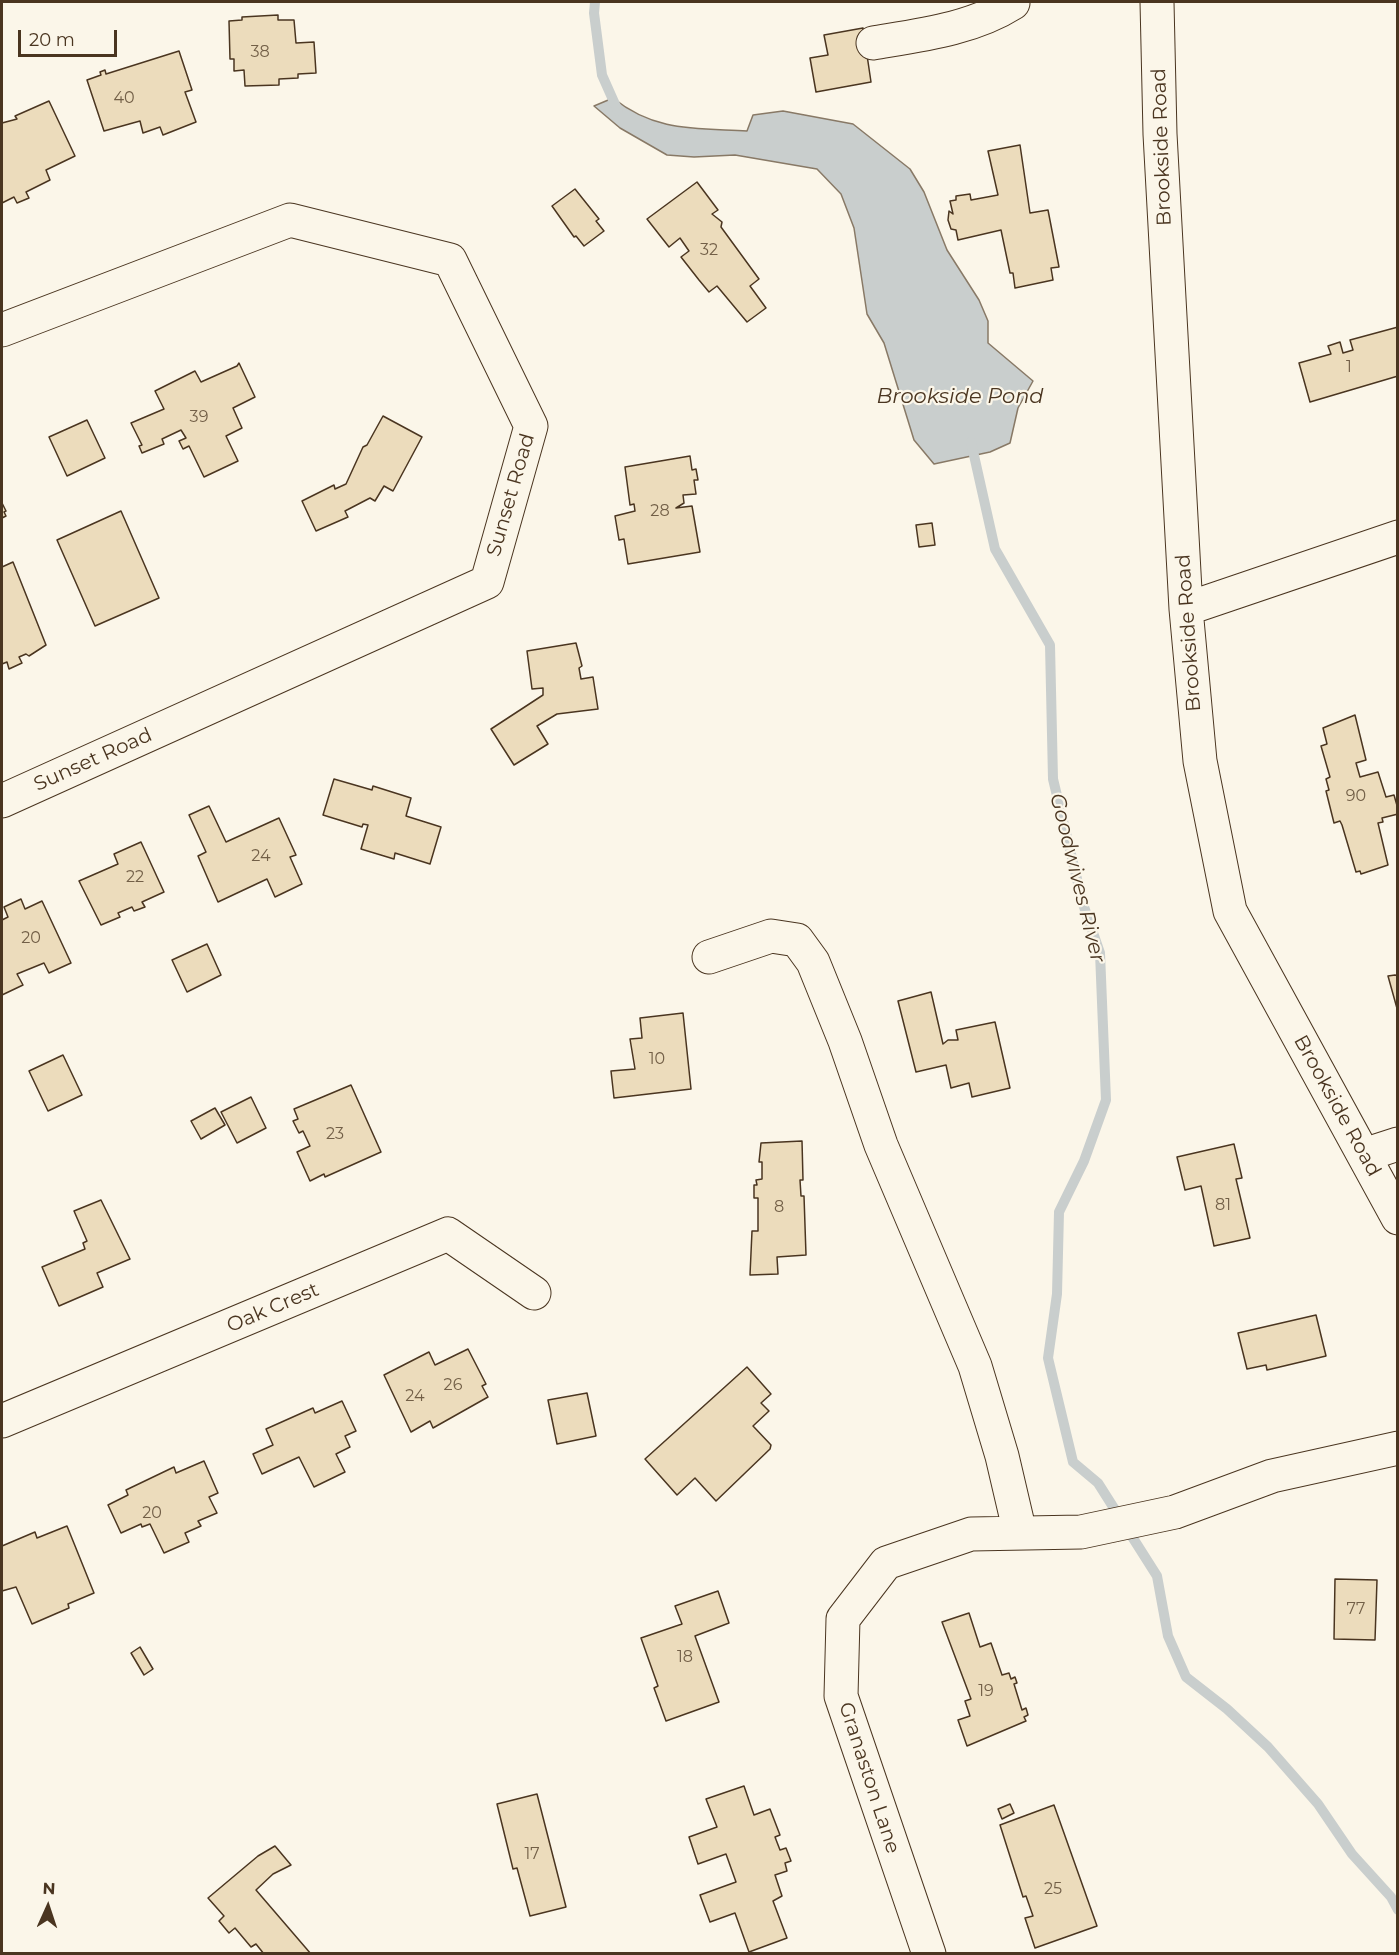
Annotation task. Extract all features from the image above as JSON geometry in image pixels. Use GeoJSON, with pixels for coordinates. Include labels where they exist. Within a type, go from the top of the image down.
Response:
{"type":"FeatureCollection","features":[{"type":"Feature","properties":{"kind":"street"},"geometry":{"type":"LineString","coordinates":[[873,43],[925,34],[991,17],[1019,2]]}},
{"type":"Feature","properties":{"kind":"street","name":"Brookside Road"},"geometry":{"type":"LineString","coordinates":[[1157,2],[1160,134],[1186,609],[1200,761],[1230,911],[1398,1218]]}},
{"type":"Feature","properties":{"kind":"street","name":"Sunset Road"},"geometry":{"type":"LineString","coordinates":[[2,330],[290,220],[450,260],[531,426],[487,582],[2,801]]}},
{"type":"Feature","properties":{"kind":"street"},"geometry":{"type":"LineString","coordinates":[[1186,609],[1398,537]]}},
{"type":"Feature","properties":{"kind":"street"},"geometry":{"type":"LineString","coordinates":[[709,957],[771,936],[797,940],[813,962],[845,1041],[881,1145],[975,1366],[1002,1456],[1020,1533]]}},
{"type":"Feature","properties":{"kind":"street"},"geometry":{"type":"LineString","coordinates":[[1364,1155],[1398,1144]]}},
{"type":"Feature","properties":{"kind":"street","name":"Oak Crest"},"geometry":{"type":"LineString","coordinates":[[2,1421],[448,1234],[534,1293]]}},
{"type":"Feature","properties":{"kind":"street","name":"Granaston Lane"},"geometry":{"type":"LineString","coordinates":[[929,1953],[841,1696],[843,1619],[886,1563],[971,1534],[1081,1532],[1175,1512],[1272,1476],[1398,1448]]}},
{"type":"Feature","properties":{"kind":"water","name":"Brookside Pond"},"geometry":{"type":"Polygon","coordinates":[[[613,98],[644,117],[660,123],[693,128],[747,131],[753,115],[783,111],[853,124],[910,169],[924,192],[947,250],[979,300],[988,321],[988,343],[1033,381],[1018,408],[1010,443],[990,452],[934,464],[914,440],[884,343],[867,314],[854,228],[841,194],[817,169],[735,155],[694,157],[667,155],[620,128],[594,106],[613,98]]]}},
{"type":"Feature","properties":{"kind":"building"},"geometry":{"type":"Polygon","coordinates":[[[278,15],[278,20],[294,20],[296,43],[314,42],[316,73],[298,74],[298,78],[279,79],[279,85],[245,86],[244,70],[234,71],[234,59],[230,59],[229,21],[242,20],[242,17],[278,15]]]}},
{"type":"Feature","properties":{"kind":"building"},"geometry":{"type":"Polygon","coordinates":[[[863,28],[871,82],[816,92],[810,58],[828,55],[824,35],[863,28]]]}},
{"type":"Feature","properties":{"kind":"building"},"geometry":{"type":"Polygon","coordinates":[[[179,51],[192,90],[185,92],[196,122],[163,135],[160,127],[143,133],[140,121],[104,131],[87,80],[101,75],[100,72],[105,70],[106,74],[179,51]]]}},
{"type":"Feature","properties":{"kind":"building"},"geometry":{"type":"Polygon","coordinates":[[[49,101],[75,156],[46,170],[50,180],[26,192],[29,198],[17,203],[14,197],[2,203],[2,123],[17,119],[15,116],[49,101]]]}},
{"type":"Feature","properties":{"kind":"building"},"geometry":{"type":"Polygon","coordinates":[[[1020,145],[1030,213],[1048,210],[1059,267],[1051,268],[1053,280],[1015,288],[1001,230],[958,240],[956,230],[951,229],[948,220],[949,211],[953,214],[950,201],[956,200],[956,196],[970,194],[971,200],[998,195],[988,151],[1020,145]]]}},
{"type":"Feature","properties":{"kind":"building"},"geometry":{"type":"Polygon","coordinates":[[[697,182],[718,210],[712,214],[722,222],[721,227],[759,279],[750,286],[766,308],[747,322],[717,286],[709,292],[699,280],[681,257],[689,251],[680,238],[669,247],[647,219],[697,182]]]}},
{"type":"Feature","properties":{"kind":"building"},"geometry":{"type":"Polygon","coordinates":[[[575,189],[599,219],[596,221],[604,231],[584,246],[576,236],[574,237],[552,206],[575,189]]]}},
{"type":"Feature","properties":{"kind":"building"},"geometry":{"type":"Polygon","coordinates":[[[1398,327],[1398,376],[1310,402],[1299,363],[1331,354],[1328,346],[1340,342],[1343,353],[1353,350],[1350,340],[1398,327]]]}},
{"type":"Feature","properties":{"kind":"building"},"geometry":{"type":"Polygon","coordinates":[[[239,363],[255,397],[233,408],[242,428],[226,436],[238,461],[204,477],[189,446],[183,449],[179,441],[186,438],[181,430],[162,439],[164,444],[142,453],[139,446],[142,445],[131,423],[164,409],[155,391],[195,371],[201,382],[239,363]]]}},
{"type":"Feature","properties":{"kind":"building"},"geometry":{"type":"Polygon","coordinates":[[[383,416],[422,437],[393,491],[384,486],[375,501],[370,498],[345,511],[348,517],[316,531],[302,501],[334,485],[335,489],[346,484],[363,447],[367,445],[383,416]]]}},
{"type":"Feature","properties":{"kind":"building"},"geometry":{"type":"Polygon","coordinates":[[[87,420],[105,458],[67,476],[49,437],[87,420]]]}},
{"type":"Feature","properties":{"kind":"building"},"geometry":{"type":"Polygon","coordinates":[[[690,456],[692,470],[696,469],[698,480],[694,480],[696,494],[683,495],[684,503],[676,508],[692,506],[700,552],[628,564],[624,539],[619,540],[615,516],[635,511],[634,504],[630,505],[625,467],[690,456]]]}},
{"type":"Feature","properties":{"kind":"building"},"geometry":{"type":"Polygon","coordinates":[[[2,503],[6,516],[2,518],[2,503]]]}},
{"type":"Feature","properties":{"kind":"building"},"geometry":{"type":"Polygon","coordinates":[[[121,511],[159,598],[95,626],[57,540],[121,511]]]}},
{"type":"Feature","properties":{"kind":"building"},"geometry":{"type":"Polygon","coordinates":[[[932,523],[935,545],[919,547],[916,525],[932,523]]]}},
{"type":"Feature","properties":{"kind":"building"},"geometry":{"type":"Polygon","coordinates":[[[13,562],[46,645],[29,656],[26,654],[19,657],[22,663],[9,669],[7,662],[2,664],[2,567],[13,562]]]}},
{"type":"Feature","properties":{"kind":"building"},"geometry":{"type":"Polygon","coordinates":[[[576,643],[582,666],[579,668],[581,679],[593,677],[598,709],[557,714],[537,726],[548,744],[514,765],[491,729],[543,695],[543,688],[532,689],[527,651],[576,643]]]}},
{"type":"Feature","properties":{"kind":"building"},"geometry":{"type":"Polygon","coordinates":[[[1355,715],[1366,760],[1356,763],[1360,777],[1378,772],[1386,797],[1394,795],[1398,809],[1398,814],[1382,818],[1383,822],[1378,823],[1388,865],[1361,874],[1360,871],[1356,872],[1340,821],[1334,823],[1326,791],[1329,790],[1326,779],[1330,777],[1321,746],[1327,744],[1323,728],[1355,715]]]}},
{"type":"Feature","properties":{"kind":"building"},"geometry":{"type":"Polygon","coordinates":[[[334,779],[372,790],[373,786],[411,798],[406,816],[441,827],[430,864],[395,853],[394,859],[361,849],[368,825],[363,824],[362,827],[323,815],[334,779]]]}},
{"type":"Feature","properties":{"kind":"building"},"geometry":{"type":"Polygon","coordinates":[[[209,806],[226,842],[279,818],[296,855],[290,857],[302,884],[275,897],[267,879],[218,902],[198,856],[206,852],[189,815],[209,806]]]}},
{"type":"Feature","properties":{"kind":"building"},"geometry":{"type":"Polygon","coordinates":[[[141,842],[164,892],[142,902],[145,907],[134,911],[132,907],[118,913],[120,917],[101,925],[79,881],[118,864],[114,854],[141,842]]]}},
{"type":"Feature","properties":{"kind":"building"},"geometry":{"type":"Polygon","coordinates":[[[21,899],[25,909],[42,901],[71,963],[49,973],[44,963],[17,974],[23,985],[2,995],[2,920],[8,917],[4,907],[21,899]]]}},
{"type":"Feature","properties":{"kind":"building"},"geometry":{"type":"Polygon","coordinates":[[[207,944],[221,975],[187,992],[172,960],[207,944]]]}},
{"type":"Feature","properties":{"kind":"building"},"geometry":{"type":"Polygon","coordinates":[[[1388,976],[1398,976],[1398,1012],[1388,976]]]}},
{"type":"Feature","properties":{"kind":"building"},"geometry":{"type":"Polygon","coordinates":[[[931,992],[943,1044],[948,1040],[958,1040],[956,1030],[995,1022],[1010,1088],[972,1097],[969,1083],[951,1088],[946,1065],[916,1072],[898,1001],[931,992]]]}},
{"type":"Feature","properties":{"kind":"building"},"geometry":{"type":"Polygon","coordinates":[[[683,1013],[691,1089],[614,1098],[611,1071],[635,1069],[630,1039],[642,1038],[640,1018],[683,1013]]]}},
{"type":"Feature","properties":{"kind":"building"},"geometry":{"type":"Polygon","coordinates":[[[63,1055],[82,1095],[48,1111],[29,1071],[63,1055]]]}},
{"type":"Feature","properties":{"kind":"building"},"geometry":{"type":"Polygon","coordinates":[[[351,1085],[381,1152],[325,1177],[324,1174],[310,1181],[297,1152],[310,1146],[303,1131],[299,1133],[293,1121],[298,1119],[294,1109],[351,1085]]]}},
{"type":"Feature","properties":{"kind":"building"},"geometry":{"type":"Polygon","coordinates":[[[251,1097],[266,1128],[237,1143],[221,1112],[251,1097]]]}},
{"type":"Feature","properties":{"kind":"building"},"geometry":{"type":"Polygon","coordinates":[[[215,1108],[225,1125],[201,1139],[191,1121],[215,1108]]]}},
{"type":"Feature","properties":{"kind":"building"},"geometry":{"type":"Polygon","coordinates":[[[802,1141],[803,1180],[800,1180],[801,1196],[804,1196],[806,1255],[777,1257],[778,1274],[750,1275],[752,1231],[758,1231],[758,1198],[754,1198],[754,1185],[757,1185],[756,1180],[762,1179],[762,1162],[759,1162],[761,1143],[802,1141]]]}},
{"type":"Feature","properties":{"kind":"building"},"geometry":{"type":"Polygon","coordinates":[[[1234,1144],[1242,1178],[1236,1179],[1250,1238],[1214,1246],[1201,1186],[1185,1190],[1177,1157],[1234,1144]]]}},
{"type":"Feature","properties":{"kind":"building"},"geometry":{"type":"Polygon","coordinates":[[[101,1200],[130,1259],[97,1273],[103,1287],[59,1306],[42,1267],[85,1249],[83,1243],[87,1241],[74,1211],[101,1200]]]}},
{"type":"Feature","properties":{"kind":"building"},"geometry":{"type":"Polygon","coordinates":[[[1316,1315],[1326,1356],[1267,1370],[1266,1365],[1247,1369],[1238,1333],[1316,1315]]]}},
{"type":"Feature","properties":{"kind":"building"},"geometry":{"type":"Polygon","coordinates":[[[468,1349],[486,1384],[482,1386],[488,1397],[433,1428],[430,1421],[411,1432],[384,1375],[429,1352],[435,1365],[468,1349]]]}},
{"type":"Feature","properties":{"kind":"building"},"geometry":{"type":"Polygon","coordinates":[[[747,1367],[771,1394],[761,1403],[769,1411],[753,1426],[771,1445],[770,1449],[716,1501],[695,1478],[677,1495],[645,1459],[747,1367]]]}},
{"type":"Feature","properties":{"kind":"building"},"geometry":{"type":"Polygon","coordinates":[[[587,1393],[596,1436],[557,1444],[548,1400],[587,1393]]]}},
{"type":"Feature","properties":{"kind":"building"},"geometry":{"type":"Polygon","coordinates":[[[342,1401],[356,1431],[345,1436],[350,1447],[336,1454],[345,1472],[314,1487],[299,1457],[262,1474],[253,1454],[273,1445],[266,1429],[313,1408],[315,1413],[342,1401]]]}},
{"type":"Feature","properties":{"kind":"building"},"geometry":{"type":"Polygon","coordinates":[[[204,1461],[218,1493],[209,1497],[217,1513],[198,1521],[201,1526],[185,1533],[189,1542],[164,1553],[150,1524],[142,1527],[141,1524],[121,1533],[108,1505],[128,1495],[126,1490],[174,1467],[176,1473],[204,1461]]]}},
{"type":"Feature","properties":{"kind":"building"},"geometry":{"type":"Polygon","coordinates":[[[67,1526],[94,1593],[68,1604],[69,1608],[32,1624],[16,1587],[2,1591],[2,1546],[35,1532],[37,1538],[67,1526]]]}},
{"type":"Feature","properties":{"kind":"building"},"geometry":{"type":"Polygon","coordinates":[[[1335,1579],[1377,1580],[1375,1640],[1334,1639],[1335,1579]]]}},
{"type":"Feature","properties":{"kind":"building"},"geometry":{"type":"Polygon","coordinates":[[[718,1591],[729,1623],[695,1636],[719,1702],[666,1721],[654,1688],[658,1686],[641,1638],[682,1624],[675,1606],[718,1591]]]}},
{"type":"Feature","properties":{"kind":"building"},"geometry":{"type":"Polygon","coordinates":[[[969,1613],[980,1647],[991,1643],[1002,1675],[1009,1673],[1011,1679],[1015,1677],[1017,1683],[1014,1684],[1022,1710],[1026,1708],[1028,1715],[1024,1717],[1026,1721],[967,1746],[958,1720],[970,1716],[965,1701],[971,1699],[942,1622],[969,1613]]]}},
{"type":"Feature","properties":{"kind":"building"},"geometry":{"type":"Polygon","coordinates":[[[140,1647],[153,1669],[144,1675],[131,1653],[140,1647]]]}},
{"type":"Feature","properties":{"kind":"building"},"geometry":{"type":"Polygon","coordinates":[[[744,1786],[754,1815],[770,1809],[780,1835],[775,1837],[780,1850],[786,1848],[791,1861],[785,1863],[787,1871],[775,1875],[782,1896],[773,1901],[787,1938],[749,1952],[735,1913],[710,1922],[700,1895],[736,1882],[726,1854],[698,1864],[689,1837],[717,1827],[706,1799],[744,1786]]]}},
{"type":"Feature","properties":{"kind":"building"},"geometry":{"type":"Polygon","coordinates":[[[537,1794],[566,1907],[530,1916],[517,1868],[513,1869],[497,1804],[537,1794]]]}},
{"type":"Feature","properties":{"kind":"building"},"geometry":{"type":"Polygon","coordinates":[[[1010,1804],[1014,1813],[1002,1819],[998,1809],[1010,1804]]]}},
{"type":"Feature","properties":{"kind":"building"},"geometry":{"type":"Polygon","coordinates":[[[1054,1805],[1097,1926],[1035,1948],[1025,1918],[1033,1916],[1026,1896],[1023,1897],[1000,1825],[1054,1805]]]}},
{"type":"Feature","properties":{"kind":"building"},"geometry":{"type":"Polygon","coordinates":[[[275,1846],[291,1865],[273,1874],[256,1890],[311,1954],[264,1954],[256,1944],[251,1947],[235,1928],[229,1933],[219,1921],[224,1916],[208,1898],[258,1856],[275,1846]]]}},
{"type":"Feature","properties":{"kind":"waterway","name":"Goodwives River"},"geometry":{"type":"LineString","coordinates":[[595,2],[594,13],[602,75],[618,111]]}},
{"type":"Feature","properties":{"kind":"waterway","name":"Goodwives River"},"geometry":{"type":"LineString","coordinates":[[971,442],[995,549],[1050,645],[1053,779],[1083,904],[1100,953],[1106,1100],[1084,1161],[1059,1212],[1057,1294],[1048,1358],[1073,1462],[1098,1483],[1157,1576],[1168,1636],[1186,1677],[1227,1709],[1268,1747],[1318,1804],[1352,1854],[1391,1897],[1398,1910]]}}]}
